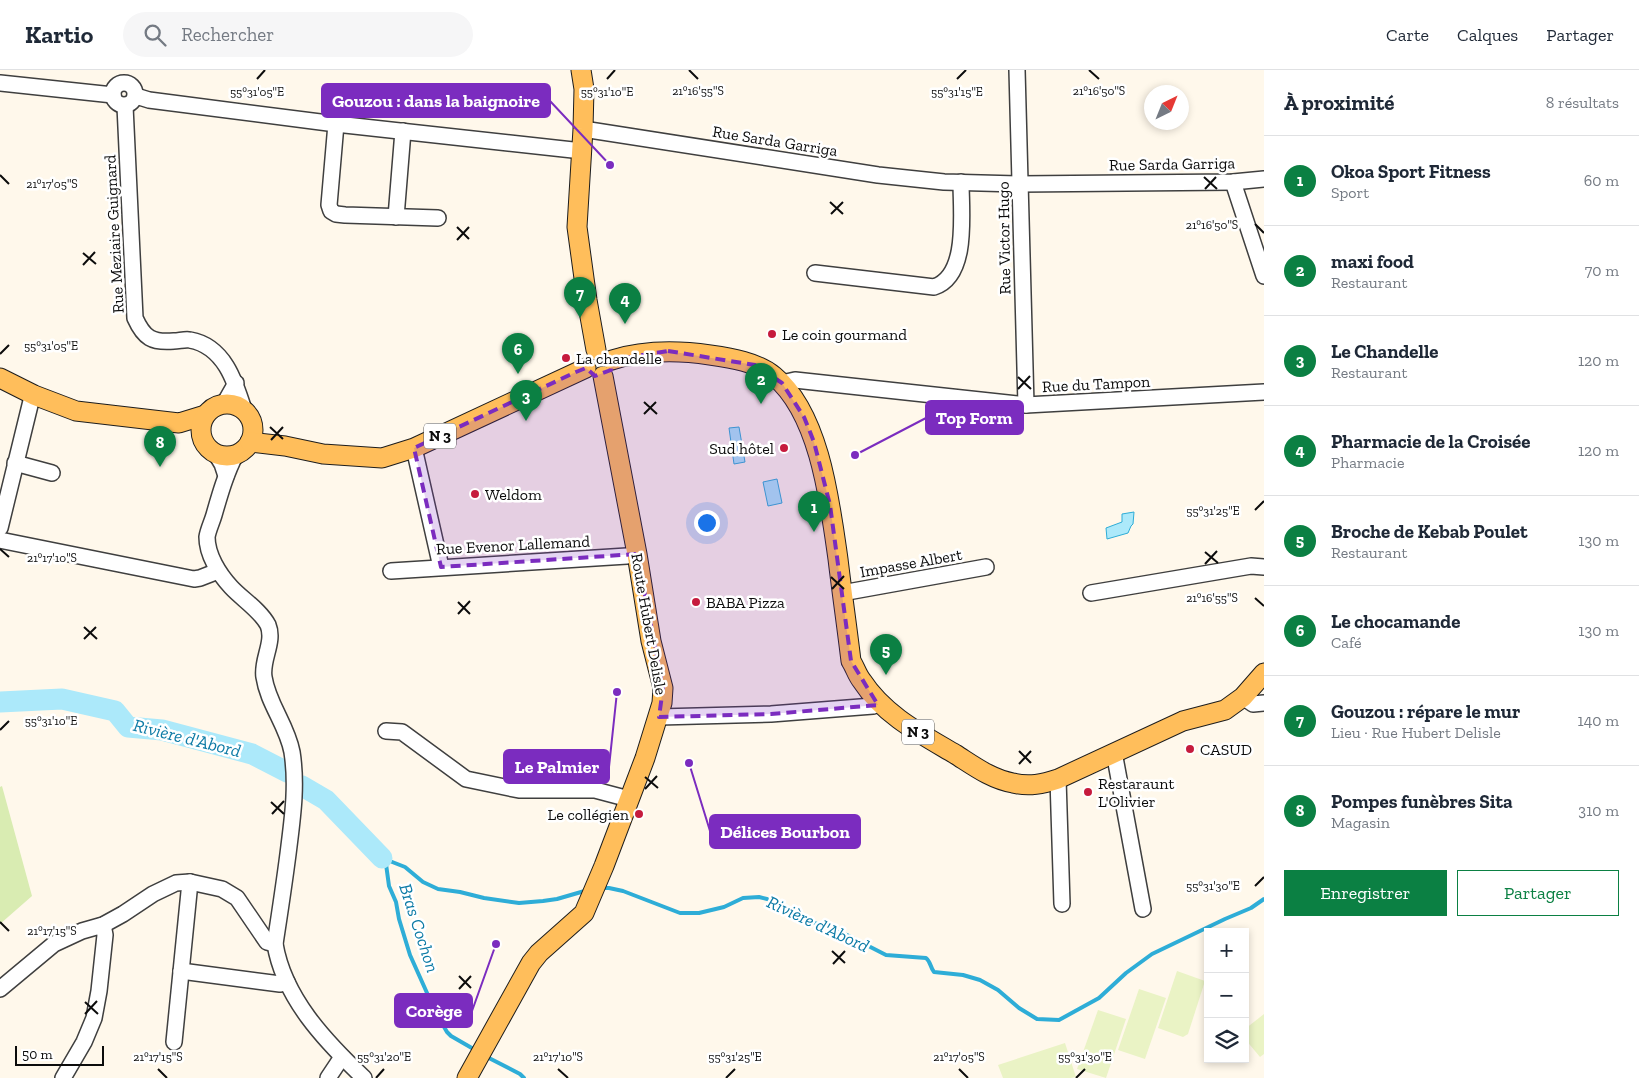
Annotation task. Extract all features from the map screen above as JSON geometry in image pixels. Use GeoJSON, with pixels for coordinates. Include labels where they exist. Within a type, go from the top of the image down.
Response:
{"type":"FeatureCollection","features":[{"type":"Feature","properties":{"kind":"main road"},"geometry":{"type":"LineString","coordinates":[[580,70],[584,89],[577,227],[596,350]]}},
{"type":"Feature","properties":{"kind":"main road"},"geometry":{"type":"LineString","coordinates":[[596,350],[606,351],[607,368],[596,376],[591,374],[586,368],[586,358],[596,350]]}},
{"type":"Feature","properties":{"kind":"main road","name":"N 3"},"geometry":{"type":"LineString","coordinates":[[607,368],[642,353],[668,351],[698,353],[725,357],[755,365],[782,383],[804,417],[814,442],[830,505],[851,661],[862,682],[894,716],[994,778],[1030,786],[1058,779],[1183,721],[1224,710],[1243,697],[1264,673]]}},
{"type":"Feature","properties":{"kind":"main road","name":"N 3"},"geometry":{"type":"LineString","coordinates":[[246,441],[323,454],[382,458],[414,448],[586,368]]}},
{"type":"Feature","properties":{"kind":"main road","name":"Route Hubert Delisle"},"geometry":{"type":"LineString","coordinates":[[467,1078],[531,963],[539,953],[584,913],[629,799],[659,717],[662,703],[663,688],[651,641],[607,368]]}},
{"type":"Feature","properties":{"kind":"main road"},"geometry":{"type":"LineString","coordinates":[[0,378],[34,395],[76,411],[179,423],[205,415]]}},
{"type":"Feature","properties":{"kind":"main road"},"geometry":{"type":"LineString","coordinates":[[224,404],[238,406],[244,410],[250,417],[246,441],[230,456],[216,454],[210,450],[202,437],[201,426],[205,415],[210,409],[224,404]]}},
{"type":"Feature","properties":{"kind":"main road"},"geometry":{"type":"LineString","coordinates":[[179,423],[202,437]]}},
{"type":"Feature","properties":{"kind":"street","name":"Rue Victor Hugo"},"geometry":{"type":"LineString","coordinates":[[1018,70],[1026,405]]}},
{"type":"Feature","properties":{"kind":"street"},"geometry":{"type":"LineString","coordinates":[[0,83],[128,84],[134,88],[130,101]]}},
{"type":"Feature","properties":{"kind":"street"},"geometry":{"type":"LineString","coordinates":[[119,83],[116,102],[149,100],[336,124],[582,151]]}},
{"type":"Feature","properties":{"kind":"street","name":"Rue Meziaire Guignard"},"geometry":{"type":"LineString","coordinates":[[130,101],[135,318],[142,332],[153,340],[171,342],[189,340],[208,347],[218,355],[229,369],[236,383],[244,410]]}},
{"type":"Feature","properties":{"kind":"street"},"geometry":{"type":"LineString","coordinates":[[336,124],[329,205],[331,211],[336,214],[345,215],[438,218]]}},
{"type":"Feature","properties":{"kind":"street","name":"Rue Sarda Garriga"},"geometry":{"type":"LineString","coordinates":[[583,129],[878,175],[962,182],[1020,184],[1233,182],[1264,178]]}},
{"type":"Feature","properties":{"kind":"street"},"geometry":{"type":"LineString","coordinates":[[396,217],[403,131]]}},
{"type":"Feature","properties":{"kind":"street"},"geometry":{"type":"LineString","coordinates":[[814,273],[934,287],[941,285],[947,280],[961,251],[962,182]]}},
{"type":"Feature","properties":{"kind":"street"},"geometry":{"type":"LineString","coordinates":[[1233,182],[1264,276]]}},
{"type":"Feature","properties":{"kind":"street","name":"Rue du Tampon"},"geometry":{"type":"LineString","coordinates":[[782,383],[795,380],[1026,405],[1264,392]]}},
{"type":"Feature","properties":{"kind":"street"},"geometry":{"type":"LineString","coordinates":[[224,404],[236,383]]}},
{"type":"Feature","properties":{"kind":"street"},"geometry":{"type":"LineString","coordinates":[[0,528],[15,463],[34,395]]}},
{"type":"Feature","properties":{"kind":"street"},"geometry":{"type":"LineString","coordinates":[[246,441],[226,476],[207,536],[209,549],[218,571],[268,625],[270,638],[263,667],[264,678],[267,691],[289,740],[292,752],[296,780],[275,944],[277,956],[287,982],[306,1014],[342,1058],[364,1078]]}},
{"type":"Feature","properties":{"kind":"street"},"geometry":{"type":"LineString","coordinates":[[414,448],[441,567]]}},
{"type":"Feature","properties":{"kind":"street"},"geometry":{"type":"LineString","coordinates":[[216,454],[226,476]]}},
{"type":"Feature","properties":{"kind":"street"},"geometry":{"type":"LineString","coordinates":[[15,463],[52,473]]}},
{"type":"Feature","properties":{"kind":"street"},"geometry":{"type":"LineString","coordinates":[[0,540],[194,579],[218,571]]}},
{"type":"Feature","properties":{"kind":"street","name":"Rue Evenor Lallemand"},"geometry":{"type":"LineString","coordinates":[[391,571],[637,554]]}},
{"type":"Feature","properties":{"kind":"street"},"geometry":{"type":"LineString","coordinates":[[1091,593],[1251,566],[1264,567]]}},
{"type":"Feature","properties":{"kind":"street","name":"Impasse Albert"},"geometry":{"type":"LineString","coordinates":[[842,593],[986,567]]}},
{"type":"Feature","properties":{"kind":"street"},"geometry":{"type":"LineString","coordinates":[[1243,697],[1253,704],[1264,703]]}},
{"type":"Feature","properties":{"kind":"street"},"geometry":{"type":"LineString","coordinates":[[659,717],[771,714],[873,706],[880,703]]}},
{"type":"Feature","properties":{"kind":"street"},"geometry":{"type":"LineString","coordinates":[[386,731],[402,732],[466,779],[519,790],[595,790],[629,799]]}},
{"type":"Feature","properties":{"kind":"street"},"geometry":{"type":"LineString","coordinates":[[1114,752],[1142,909]]}},
{"type":"Feature","properties":{"kind":"street"},"geometry":{"type":"LineString","coordinates":[[1058,779],[1062,904]]}},
{"type":"Feature","properties":{"kind":"street"},"geometry":{"type":"LineString","coordinates":[[0,989],[54,944],[82,931],[103,925],[153,894],[176,883],[190,882],[222,889],[237,898],[267,942],[275,944]]}},
{"type":"Feature","properties":{"kind":"street"},"geometry":{"type":"LineString","coordinates":[[174,1042],[190,882]]}},
{"type":"Feature","properties":{"kind":"street"},"geometry":{"type":"LineString","coordinates":[[63,1078],[84,1042],[94,1018],[105,935],[103,925]]}},
{"type":"Feature","properties":{"kind":"street"},"geometry":{"type":"LineString","coordinates":[[181,971],[280,984],[287,982]]}},
{"type":"Feature","properties":{"kind":"street"},"geometry":{"type":"LineString","coordinates":[[328,1078],[342,1058]]}},
{"type":"Feature","properties":{"kind":"highlighted area"},"geometry":{"type":"Polygon","coordinates":[[[668,351],[755,365],[782,383],[804,417],[814,442],[830,505],[851,661],[878,705],[771,714],[659,717],[663,688],[637,554],[441,567],[414,448],[586,368],[595,376],[611,370],[612,360],[668,351]]]}},
{"type":"Feature","properties":{"kind":"green space"},"geometry":{"type":"Polygon","coordinates":[[[2,786],[32,896],[0,924],[0,787],[2,786]]]}},
{"type":"Feature","properties":{"kind":"green space"},"geometry":{"type":"Polygon","coordinates":[[[1177,971],[1204,981],[1188,1034],[1183,1037],[1158,1028],[1177,971]]]}},
{"type":"Feature","properties":{"kind":"green space"},"geometry":{"type":"Polygon","coordinates":[[[1139,989],[1166,998],[1145,1059],[1118,1050],[1139,989]]]}},
{"type":"Feature","properties":{"kind":"green space"},"geometry":{"type":"Polygon","coordinates":[[[1098,1010],[1126,1019],[1106,1078],[1077,1069],[1098,1010]]]}},
{"type":"Feature","properties":{"kind":"green space"},"geometry":{"type":"Polygon","coordinates":[[[1264,1014],[1264,1054],[1260,1057],[1249,1044],[1249,1026],[1264,1014]]]}},
{"type":"Feature","properties":{"kind":"green space"},"geometry":{"type":"Polygon","coordinates":[[[1065,1043],[1076,1077],[1003,1078],[998,1065],[1065,1043]]]}},
{"type":"Feature","properties":{"kind":"water"},"geometry":{"type":"Polygon","coordinates":[[[739,427],[745,462],[734,464],[729,428],[739,427]]]}},
{"type":"Feature","properties":{"kind":"water"},"geometry":{"type":"Polygon","coordinates":[[[777,479],[782,503],[768,506],[763,482],[777,479]]]}},
{"type":"Feature","properties":{"kind":"water"},"geometry":{"type":"Polygon","coordinates":[[[1134,512],[1133,524],[1128,533],[1107,539],[1106,528],[1122,522],[1122,514],[1134,512]]]}},
{"type":"Feature","properties":{"kind":"waterway","name":"Rivière d'Abord"},"geometry":{"type":"LineString","coordinates":[[0,702],[62,699],[115,711],[128,727],[162,730],[252,754],[287,772]]}},
{"type":"Feature","properties":{"kind":"waterway","name":"Rivière d'Abord"},"geometry":{"type":"LineString","coordinates":[[302,786],[326,800],[382,858]]}},
{"type":"Feature","properties":{"kind":"waterway","name":"Rivière d'Abord"},"geometry":{"type":"LineString","coordinates":[[382,858],[405,867],[423,882],[438,889],[484,898],[519,903],[557,899],[588,890]]}},
{"type":"Feature","properties":{"kind":"waterway","name":"Bras Cochon"},"geometry":{"type":"LineString","coordinates":[[382,859],[386,864],[389,886],[396,902],[410,955],[436,1013],[451,1036],[477,1051]]}},
{"type":"Feature","properties":{"kind":"waterway","name":"Rivière d'Abord"},"geometry":{"type":"LineString","coordinates":[[600,888],[623,891],[680,913],[699,913],[724,907],[743,898],[759,897],[771,900],[807,920],[847,935],[886,955],[926,958],[934,972],[963,975],[980,980],[998,990],[1019,1008],[1037,1019],[1059,1020],[1099,998],[1126,973],[1152,954],[1251,908],[1264,899]]}},
{"type":"Feature","properties":{"kind":"waterway","name":"Bras Cochon"},"geometry":{"type":"LineString","coordinates":[[485,1056],[520,1074],[524,1078]]}},
{"type":"Feature","properties":{"kind":"place","name":"Gouzou : dans la baignoire"},"geometry":{"type":"Point","coordinates":[610,165]}},
{"type":"Feature","properties":{"kind":"place","name":"Gouzou : répare le mur"},"geometry":{"type":"Point","coordinates":[580,318]}},
{"type":"Feature","properties":{"kind":"place","name":"Pharmacie de la Croisée"},"geometry":{"type":"Point","coordinates":[625,324]}},
{"type":"Feature","properties":{"kind":"place","name":"Le coin gourmand"},"geometry":{"type":"Point","coordinates":[772,334]}},
{"type":"Feature","properties":{"kind":"place","name":"La chandelle"},"geometry":{"type":"Point","coordinates":[566,358]}},
{"type":"Feature","properties":{"kind":"place","name":"Le chocamande"},"geometry":{"type":"Point","coordinates":[518,374]}},
{"type":"Feature","properties":{"kind":"place","name":"maxi food"},"geometry":{"type":"Point","coordinates":[761,404]}},
{"type":"Feature","properties":{"kind":"place","name":"Le Chandelle"},"geometry":{"type":"Point","coordinates":[526,421]}},
{"type":"Feature","properties":{"kind":"place","name":"Sud hôtel"},"geometry":{"type":"Point","coordinates":[784,448]}},
{"type":"Feature","properties":{"kind":"place","name":"Top Form"},"geometry":{"type":"Point","coordinates":[855,455]}},
{"type":"Feature","properties":{"kind":"place","name":"Pompes funèbres Sita"},"geometry":{"type":"Point","coordinates":[160,467]}},
{"type":"Feature","properties":{"kind":"place","name":"Weldom"},"geometry":{"type":"Point","coordinates":[475,494]}},
{"type":"Feature","properties":{"kind":"place","name":"Okoa Sport Fitness"},"geometry":{"type":"Point","coordinates":[814,532]}},
{"type":"Feature","properties":{"kind":"place","name":"BABA Pizza"},"geometry":{"type":"Point","coordinates":[696,602]}},
{"type":"Feature","properties":{"kind":"place","name":"Broche de Kebab Poulet"},"geometry":{"type":"Point","coordinates":[886,675]}},
{"type":"Feature","properties":{"kind":"place","name":"Le Palmier"},"geometry":{"type":"Point","coordinates":[617,692]}},
{"type":"Feature","properties":{"kind":"place","name":"CASUD"},"geometry":{"type":"Point","coordinates":[1190,749]}},
{"type":"Feature","properties":{"kind":"place","name":"Délices Bourbon"},"geometry":{"type":"Point","coordinates":[689,763]}},
{"type":"Feature","properties":{"kind":"place","name":"Restaraunt L'Olivier"},"geometry":{"type":"Point","coordinates":[1088,792]}},
{"type":"Feature","properties":{"kind":"place","name":"Le collégien"},"geometry":{"type":"Point","coordinates":[639,814]}},
{"type":"Feature","properties":{"kind":"place","name":"Corège"},"geometry":{"type":"Point","coordinates":[496,944]}}]}
